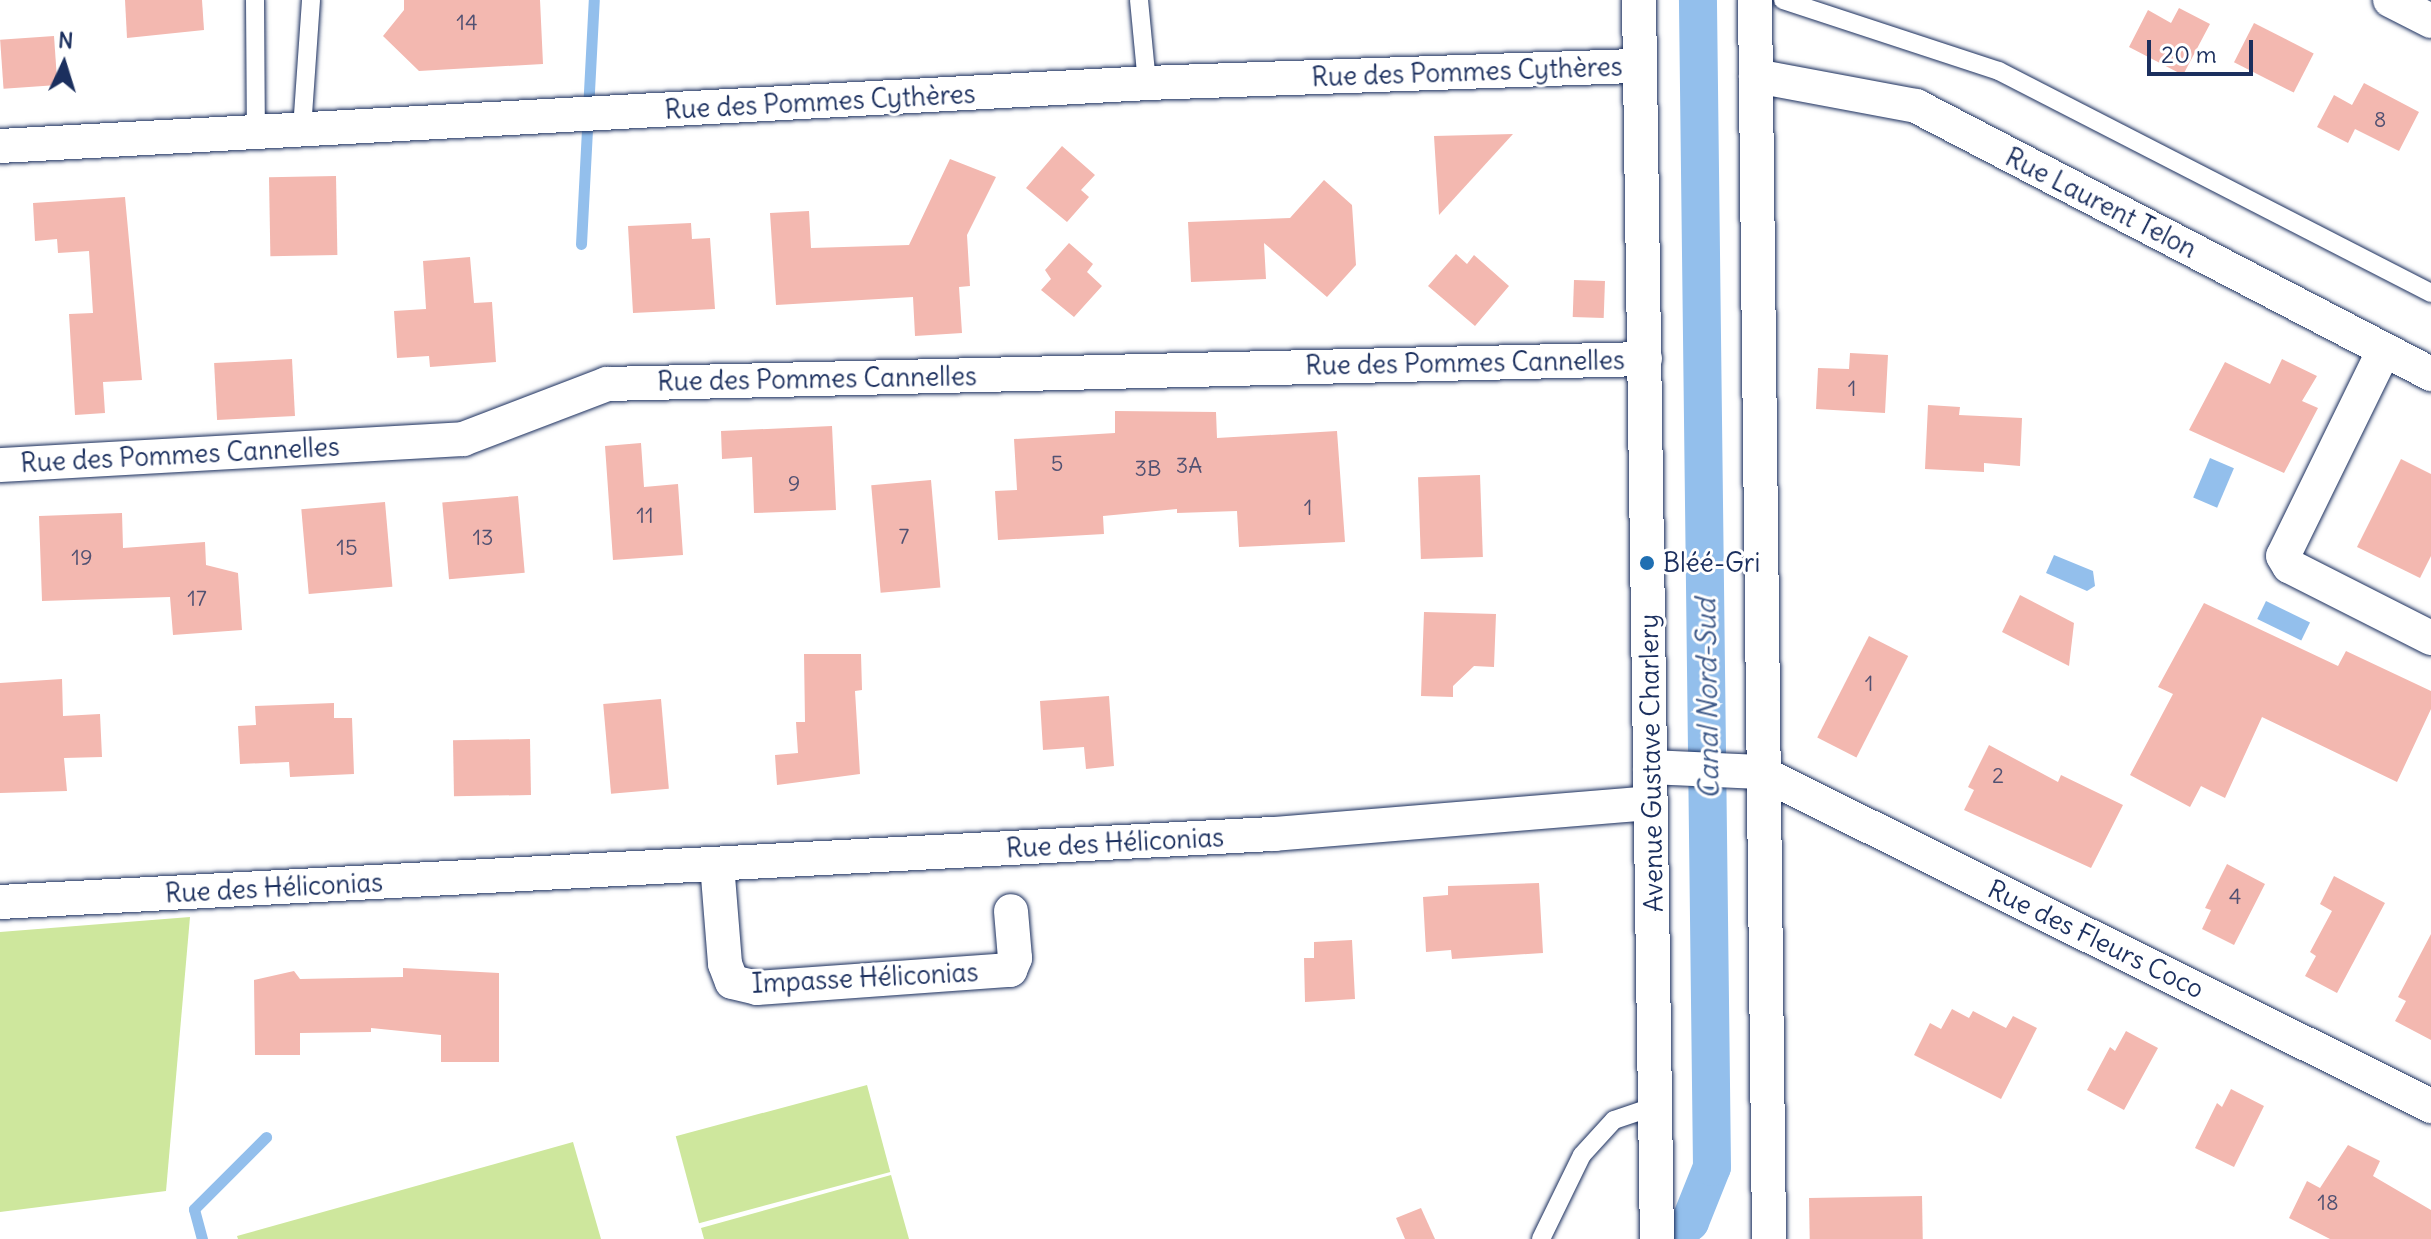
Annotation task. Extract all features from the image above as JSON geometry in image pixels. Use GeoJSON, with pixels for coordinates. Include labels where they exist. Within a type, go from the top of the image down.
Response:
{"type":"FeatureCollection","features":[{"type":"Feature","properties":{"kind":"street","name":"Avenue Gustave Charlery"},"geometry":{"type":"LineString","coordinates":[[1639,0],[1645,359],[1658,768],[1651,803],[1658,1105],[1657,1233]]}},
{"type":"Feature","properties":{"kind":"street"},"geometry":{"type":"LineString","coordinates":[[1755,0],[1753,771],[1769,1239]]}},
{"type":"Feature","properties":{"kind":"street"},"geometry":{"type":"LineString","coordinates":[[2390,0],[2431,21]]}},
{"type":"Feature","properties":{"kind":"street","name":"Rue des Pommes Cythères"},"geometry":{"type":"LineString","coordinates":[[0,146],[1147,83],[1640,66]]}},
{"type":"Feature","properties":{"kind":"street","name":"Rue Laurent Telon"},"geometry":{"type":"LineString","coordinates":[[1756,76],[1916,106],[2431,374]]}},
{"type":"Feature","properties":{"kind":"street"},"geometry":{"type":"LineString","coordinates":[[2384,350],[2283,556],[2289,566],[2431,638]]}},
{"type":"Feature","properties":{"kind":"street","name":"Rue des Pommes Cannelles"},"geometry":{"type":"LineString","coordinates":[[0,465],[463,439],[607,384],[1645,359]]}},
{"type":"Feature","properties":{"kind":"street"},"geometry":{"type":"LineString","coordinates":[[1658,768],[1753,771]]}},
{"type":"Feature","properties":{"kind":"street","name":"Rue des Fleurs Coco"},"geometry":{"type":"LineString","coordinates":[[1753,771],[2431,1106]]}},
{"type":"Feature","properties":{"kind":"street","name":"Rue des Héliconias"},"geometry":{"type":"LineString","coordinates":[[0,902],[1274,834],[1651,803]]}},
{"type":"Feature","properties":{"kind":"street","name":"Impasse Héliconias"},"geometry":{"type":"LineString","coordinates":[[717,864],[725,964],[732,982],[757,988],[1010,970],[1015,958],[1011,911]]}},
{"type":"Feature","properties":{"kind":"lane"},"geometry":{"type":"LineString","coordinates":[[255,0],[256,131]]}},
{"type":"Feature","properties":{"kind":"lane"},"geometry":{"type":"LineString","coordinates":[[302,129],[311,0]]}},
{"type":"Feature","properties":{"kind":"lane"},"geometry":{"type":"LineString","coordinates":[[1139,0],[1147,83]]}},
{"type":"Feature","properties":{"kind":"lane"},"geometry":{"type":"LineString","coordinates":[[1783,0],[1999,71],[2431,293]]}},
{"type":"Feature","properties":{"kind":"lane"},"geometry":{"type":"LineString","coordinates":[[1541,1239],[1582,1155],[1614,1120],[1658,1105]]}},
{"type":"Feature","properties":{"kind":"green space"},"geometry":{"type":"Polygon","coordinates":[[[190,917],[166,1191],[0,1212],[0,932],[190,917]]]}},
{"type":"Feature","properties":{"kind":"green space"},"geometry":{"type":"Polygon","coordinates":[[[867,1085],[890,1172],[699,1223],[676,1136],[867,1085]]]}},
{"type":"Feature","properties":{"kind":"green space"},"geometry":{"type":"Polygon","coordinates":[[[573,1142],[601,1239],[238,1239],[237,1236],[573,1142]]]}},
{"type":"Feature","properties":{"kind":"green space"},"geometry":{"type":"Polygon","coordinates":[[[891,1175],[909,1239],[704,1239],[701,1228],[891,1175]]]}},
{"type":"Feature","properties":{"kind":"water"},"geometry":{"type":"Polygon","coordinates":[[[2210,458],[2234,468],[2217,508],[2193,498],[2210,458]]]}},
{"type":"Feature","properties":{"kind":"water"},"geometry":{"type":"Polygon","coordinates":[[[2054,555],[2093,571],[2095,586],[2087,591],[2046,573],[2054,555]]]}},
{"type":"Feature","properties":{"kind":"water"},"geometry":{"type":"Polygon","coordinates":[[[2266,601],[2310,622],[2301,640],[2257,619],[2266,601]]]}},
{"type":"Feature","properties":{"kind":"building"},"geometry":{"type":"Polygon","coordinates":[[[125,0],[202,0],[204,30],[127,38],[125,0]]]}},
{"type":"Feature","properties":{"kind":"building"},"geometry":{"type":"Polygon","coordinates":[[[404,0],[540,0],[543,64],[419,71],[383,36],[404,10],[404,0]]]}},
{"type":"Feature","properties":{"kind":"building"},"geometry":{"type":"Polygon","coordinates":[[[2179,8],[2210,24],[2183,75],[2129,47],[2148,10],[2171,23],[2179,8]]]}},
{"type":"Feature","properties":{"kind":"building"},"geometry":{"type":"Polygon","coordinates":[[[2254,23],[2314,53],[2294,93],[2234,62],[2254,23]]]}},
{"type":"Feature","properties":{"kind":"building"},"geometry":{"type":"Polygon","coordinates":[[[54,36],[57,85],[4,89],[0,40],[54,36]]]}},
{"type":"Feature","properties":{"kind":"building"},"geometry":{"type":"Polygon","coordinates":[[[2364,83],[2419,112],[2399,151],[2355,129],[2348,143],[2317,127],[2334,95],[2352,105],[2364,83]]]}},
{"type":"Feature","properties":{"kind":"building"},"geometry":{"type":"Polygon","coordinates":[[[1513,134],[1439,215],[1434,136],[1513,134]]]}},
{"type":"Feature","properties":{"kind":"building"},"geometry":{"type":"Polygon","coordinates":[[[1062,146],[1095,175],[1081,190],[1089,197],[1067,222],[1026,188],[1062,146]]]}},
{"type":"Feature","properties":{"kind":"building"},"geometry":{"type":"Polygon","coordinates":[[[950,159],[996,177],[967,235],[970,286],[959,287],[962,333],[915,336],[913,297],[776,305],[770,213],[809,211],[811,248],[909,245],[950,159]]]}},
{"type":"Feature","properties":{"kind":"building"},"geometry":{"type":"Polygon","coordinates":[[[336,176],[337,255],[270,256],[269,177],[336,176]]]}},
{"type":"Feature","properties":{"kind":"building"},"geometry":{"type":"Polygon","coordinates":[[[1324,180],[1352,205],[1356,265],[1327,297],[1264,243],[1266,279],[1191,282],[1188,222],[1290,218],[1324,180]]]}},
{"type":"Feature","properties":{"kind":"building"},"geometry":{"type":"Polygon","coordinates":[[[125,197],[142,380],[103,382],[105,413],[75,415],[69,314],[93,313],[89,251],[58,253],[57,239],[35,241],[33,203],[125,197]]]}},
{"type":"Feature","properties":{"kind":"building"},"geometry":{"type":"Polygon","coordinates":[[[691,223],[692,239],[710,238],[715,309],[633,313],[628,226],[691,223]]]}},
{"type":"Feature","properties":{"kind":"building"},"geometry":{"type":"Polygon","coordinates":[[[1069,243],[1093,264],[1087,272],[1102,286],[1074,317],[1041,290],[1051,279],[1045,270],[1069,243]]]}},
{"type":"Feature","properties":{"kind":"building"},"geometry":{"type":"Polygon","coordinates":[[[1456,254],[1467,264],[1474,255],[1509,286],[1475,326],[1428,286],[1456,254]]]}},
{"type":"Feature","properties":{"kind":"building"},"geometry":{"type":"Polygon","coordinates":[[[470,257],[474,303],[492,302],[496,362],[430,367],[429,356],[397,358],[394,311],[426,309],[423,261],[470,257]]]}},
{"type":"Feature","properties":{"kind":"building"},"geometry":{"type":"Polygon","coordinates":[[[1574,280],[1605,281],[1604,318],[1573,317],[1574,280]]]}},
{"type":"Feature","properties":{"kind":"building"},"geometry":{"type":"Polygon","coordinates":[[[1850,353],[1888,355],[1885,413],[1816,409],[1818,368],[1849,369],[1850,353]]]}},
{"type":"Feature","properties":{"kind":"building"},"geometry":{"type":"Polygon","coordinates":[[[292,359],[295,416],[217,420],[214,363],[292,359]]]}},
{"type":"Feature","properties":{"kind":"building"},"geometry":{"type":"Polygon","coordinates":[[[2282,359],[2317,376],[2302,401],[2318,408],[2284,473],[2189,430],[2225,362],[2270,384],[2282,359]]]}},
{"type":"Feature","properties":{"kind":"building"},"geometry":{"type":"Polygon","coordinates":[[[1928,405],[1960,407],[1959,415],[2022,418],[2020,466],[1984,463],[1984,472],[1925,469],[1928,405]]]}},
{"type":"Feature","properties":{"kind":"building"},"geometry":{"type":"Polygon","coordinates":[[[1115,411],[1216,412],[1217,438],[1337,431],[1345,542],[1239,547],[1237,511],[1177,513],[1177,509],[1103,516],[1104,534],[998,540],[995,491],[1017,490],[1014,439],[1115,433],[1115,411]]]}},
{"type":"Feature","properties":{"kind":"building"},"geometry":{"type":"Polygon","coordinates":[[[832,426],[836,510],[754,513],[752,457],[722,459],[721,431],[832,426]]]}},
{"type":"Feature","properties":{"kind":"building"},"geometry":{"type":"Polygon","coordinates":[[[641,443],[644,487],[678,484],[683,555],[613,560],[605,446],[641,443]]]}},
{"type":"Feature","properties":{"kind":"building"},"geometry":{"type":"Polygon","coordinates":[[[2401,459],[2431,474],[2431,556],[2420,578],[2357,547],[2401,459]]]}},
{"type":"Feature","properties":{"kind":"building"},"geometry":{"type":"Polygon","coordinates":[[[1480,475],[1483,557],[1421,559],[1418,477],[1480,475]]]}},
{"type":"Feature","properties":{"kind":"building"},"geometry":{"type":"Polygon","coordinates":[[[931,480],[940,588],[881,593],[871,485],[931,480]]]}},
{"type":"Feature","properties":{"kind":"building"},"geometry":{"type":"Polygon","coordinates":[[[518,496],[525,573],[449,579],[442,503],[518,496]]]}},
{"type":"Feature","properties":{"kind":"building"},"geometry":{"type":"Polygon","coordinates":[[[385,502],[392,587],[309,594],[301,509],[385,502]]]}},
{"type":"Feature","properties":{"kind":"building"},"geometry":{"type":"Polygon","coordinates":[[[122,513],[123,548],[205,542],[206,565],[238,573],[242,630],[173,635],[170,597],[42,601],[39,516],[122,513]]]}},
{"type":"Feature","properties":{"kind":"building"},"geometry":{"type":"Polygon","coordinates":[[[2020,595],[2074,623],[2069,666],[2002,632],[2020,595]]]}},
{"type":"Feature","properties":{"kind":"building"},"geometry":{"type":"Polygon","coordinates":[[[2204,603],[2338,666],[2346,651],[2431,691],[2431,709],[2397,782],[2262,717],[2225,798],[2201,786],[2190,807],[2130,775],[2173,694],[2158,687],[2204,603]]]}},
{"type":"Feature","properties":{"kind":"building"},"geometry":{"type":"Polygon","coordinates":[[[1424,612],[1496,614],[1494,667],[1474,666],[1453,686],[1453,697],[1421,696],[1424,612]]]}},
{"type":"Feature","properties":{"kind":"building"},"geometry":{"type":"Polygon","coordinates":[[[1869,636],[1908,656],[1856,758],[1817,738],[1869,636]]]}},
{"type":"Feature","properties":{"kind":"building"},"geometry":{"type":"Polygon","coordinates":[[[804,654],[861,654],[862,690],[855,691],[860,774],[777,785],[775,755],[798,753],[796,722],[805,722],[804,654]]]}},
{"type":"Feature","properties":{"kind":"building"},"geometry":{"type":"Polygon","coordinates":[[[62,679],[63,716],[100,714],[102,757],[64,758],[67,791],[0,793],[0,683],[62,679]]]}},
{"type":"Feature","properties":{"kind":"building"},"geometry":{"type":"Polygon","coordinates":[[[1109,696],[1114,766],[1086,769],[1084,747],[1043,750],[1040,701],[1109,696]]]}},
{"type":"Feature","properties":{"kind":"building"},"geometry":{"type":"Polygon","coordinates":[[[661,699],[669,789],[611,794],[603,704],[661,699]]]}},
{"type":"Feature","properties":{"kind":"building"},"geometry":{"type":"Polygon","coordinates":[[[334,703],[334,718],[352,718],[354,774],[290,777],[289,762],[240,764],[238,726],[256,725],[255,706],[334,703]]]}},
{"type":"Feature","properties":{"kind":"building"},"geometry":{"type":"Polygon","coordinates":[[[530,739],[531,795],[454,796],[453,740],[530,739]]]}},
{"type":"Feature","properties":{"kind":"building"},"geometry":{"type":"Polygon","coordinates":[[[1989,745],[2058,782],[2061,775],[2123,805],[2091,868],[1964,810],[1974,790],[1968,787],[1989,745]]]}},
{"type":"Feature","properties":{"kind":"building"},"geometry":{"type":"Polygon","coordinates":[[[2227,864],[2265,884],[2234,945],[2202,929],[2211,910],[2205,908],[2227,864]]]}},
{"type":"Feature","properties":{"kind":"building"},"geometry":{"type":"Polygon","coordinates":[[[2334,876],[2385,903],[2337,993],[2305,976],[2316,956],[2310,952],[2332,911],[2320,904],[2334,876]]]}},
{"type":"Feature","properties":{"kind":"building"},"geometry":{"type":"Polygon","coordinates":[[[1539,883],[1543,953],[1452,959],[1451,950],[1426,952],[1423,897],[1448,895],[1448,886],[1539,883]]]}},
{"type":"Feature","properties":{"kind":"building"},"geometry":{"type":"Polygon","coordinates":[[[2431,934],[2431,1040],[2395,1021],[2406,1001],[2398,997],[2431,934]]]}},
{"type":"Feature","properties":{"kind":"building"},"geometry":{"type":"Polygon","coordinates":[[[1352,940],[1355,999],[1305,1002],[1304,958],[1314,958],[1314,942],[1352,940]]]}},
{"type":"Feature","properties":{"kind":"building"},"geometry":{"type":"Polygon","coordinates":[[[403,968],[499,973],[499,1062],[441,1062],[441,1035],[371,1028],[371,1032],[300,1033],[300,1055],[255,1055],[254,980],[294,971],[300,979],[403,977],[403,968]]]}},
{"type":"Feature","properties":{"kind":"building"},"geometry":{"type":"Polygon","coordinates":[[[1952,1009],[1969,1018],[1973,1011],[2006,1028],[2013,1016],[2037,1028],[2001,1099],[1914,1055],[1930,1023],[1941,1029],[1952,1009]]]}},
{"type":"Feature","properties":{"kind":"building"},"geometry":{"type":"Polygon","coordinates":[[[2126,1031],[2158,1048],[2124,1110],[2087,1090],[2110,1047],[2115,1051],[2126,1031]]]}},
{"type":"Feature","properties":{"kind":"building"},"geometry":{"type":"Polygon","coordinates":[[[2231,1089],[2264,1106],[2234,1167],[2195,1148],[2217,1103],[2222,1107],[2231,1089]]]}},
{"type":"Feature","properties":{"kind":"building"},"geometry":{"type":"Polygon","coordinates":[[[2348,1145],[2380,1161],[2373,1176],[2431,1210],[2431,1239],[2330,1239],[2289,1218],[2307,1181],[2320,1188],[2348,1145]]]}},
{"type":"Feature","properties":{"kind":"building"},"geometry":{"type":"Polygon","coordinates":[[[1922,1196],[1923,1239],[1810,1239],[1809,1198],[1922,1196]]]}},
{"type":"Feature","properties":{"kind":"building"},"geometry":{"type":"Polygon","coordinates":[[[1421,1208],[1435,1239],[1405,1239],[1396,1218],[1421,1208]]]}},
{"type":"Feature","properties":{"kind":"waterway"},"geometry":{"type":"LineString","coordinates":[[581,244],[594,0]]}},
{"type":"Feature","properties":{"kind":"waterway","name":"Canal Nord-Sud"},"geometry":{"type":"LineString","coordinates":[[1669,1239],[1690,1222],[1712,1167],[1698,0]]}},
{"type":"Feature","properties":{"kind":"waterway"},"geometry":{"type":"LineString","coordinates":[[202,1239],[194,1209],[266,1137]]}},
{"type":"Feature","properties":{"kind":"place","name":"Bléé-Gri"},"geometry":{"type":"Point","coordinates":[1647,563]}}]}
